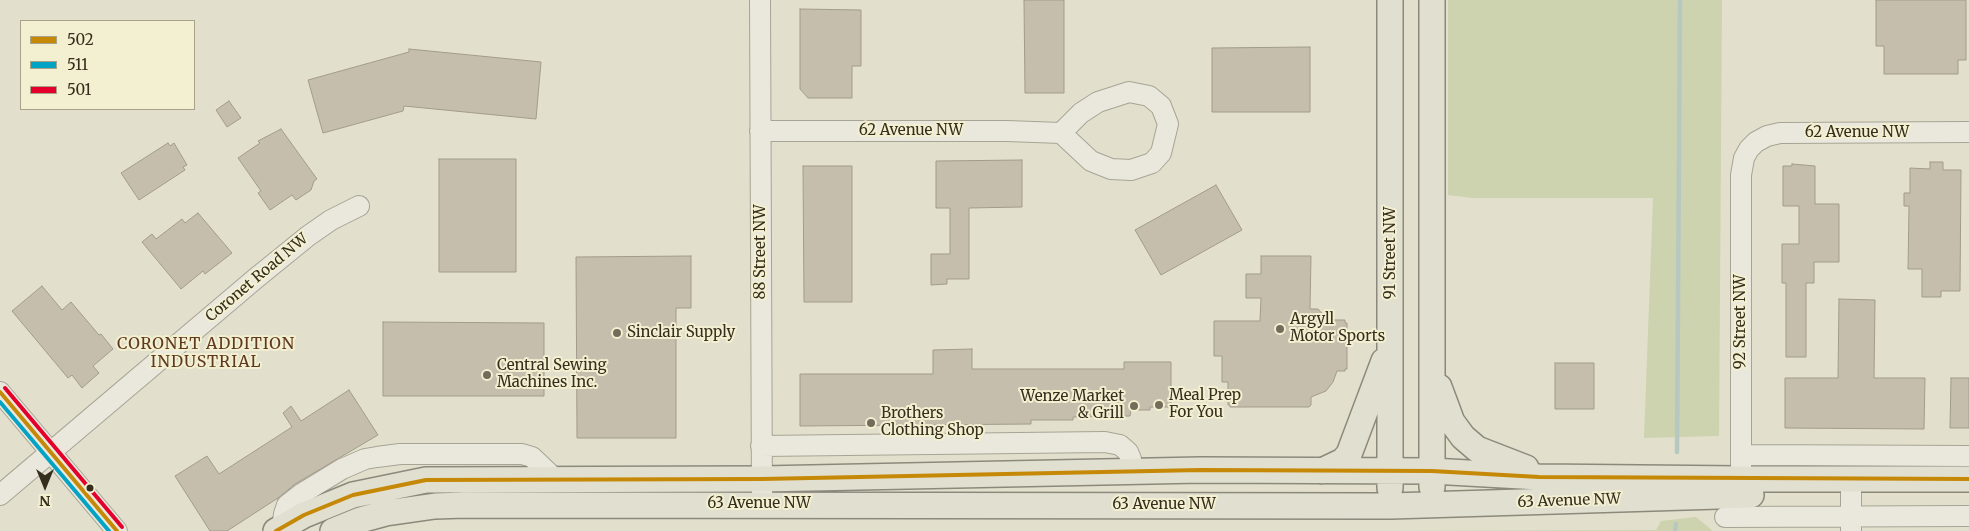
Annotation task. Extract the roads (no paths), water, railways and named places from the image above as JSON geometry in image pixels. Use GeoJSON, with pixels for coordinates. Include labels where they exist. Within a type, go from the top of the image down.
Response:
{"type":"FeatureCollection","features":[{"type":"Feature","properties":{"kind":"main road","name":"91 Street NW"},"geometry":{"type":"LineString","coordinates":[[1390,0],[1391,506]]}},
{"type":"Feature","properties":{"kind":"main road"},"geometry":{"type":"LineString","coordinates":[[1432,0],[1432,505]]}},
{"type":"Feature","properties":{"kind":"main road"},"geometry":{"type":"LineString","coordinates":[[1322,471],[1343,461],[1349,454],[1391,342]]}},
{"type":"Feature","properties":{"kind":"main road"},"geometry":{"type":"LineString","coordinates":[[1433,367],[1445,406],[1452,422],[1463,437],[1477,449],[1529,469],[1539,477]]}},
{"type":"Feature","properties":{"kind":"main road","name":"63 Avenue NW"},"geometry":{"type":"LineString","coordinates":[[279,529],[312,511],[353,495],[426,480],[762,478],[1130,472],[1432,471],[1539,477],[1741,477],[1851,505],[1969,494]]}},
{"type":"Feature","properties":{"kind":"main road","name":"63 Avenue NW"},"geometry":{"type":"LineString","coordinates":[[333,531],[360,520],[386,513],[435,506],[762,504],[1391,506],[1432,505],[1741,477]]}},
{"type":"Feature","properties":{"kind":"main road","name":"63 Avenue NW"},"geometry":{"type":"LineString","coordinates":[[1851,505],[1969,479]]}},
{"type":"Feature","properties":{"kind":"street","name":"88 Street NW"},"geometry":{"type":"LineString","coordinates":[[760,0],[762,504]]}},
{"type":"Feature","properties":{"kind":"street"},"geometry":{"type":"LineString","coordinates":[[1129,92],[1149,96],[1161,106],[1168,124],[1161,153],[1152,162],[1131,170],[1111,169],[1090,161],[1061,132],[1081,113],[1098,102],[1129,92]]}},
{"type":"Feature","properties":{"kind":"street","name":"62 Avenue NW"},"geometry":{"type":"LineString","coordinates":[[760,131],[1061,132]]}},
{"type":"Feature","properties":{"kind":"street","name":"62 Avenue NW"},"geometry":{"type":"LineString","coordinates":[[1749,150],[1756,142],[1767,136],[1780,133],[1969,132]]}},
{"type":"Feature","properties":{"kind":"street","name":"92 Street NW"},"geometry":{"type":"LineString","coordinates":[[1741,477],[1741,175],[1744,158],[1749,150]]}},
{"type":"Feature","properties":{"kind":"street","name":"Coronet Road NW"},"geometry":{"type":"LineString","coordinates":[[0,495],[308,236],[331,220],[359,206]]}},
{"type":"Feature","properties":{"kind":"street"},"geometry":{"type":"LineString","coordinates":[[0,392],[117,531]]}},
{"type":"Feature","properties":{"kind":"street"},"geometry":{"type":"LineString","coordinates":[[762,446],[1105,442],[1120,445],[1128,452],[1131,458],[1130,472]]}},
{"type":"Feature","properties":{"kind":"street"},"geometry":{"type":"LineString","coordinates":[[279,529],[287,505],[301,494],[342,469],[377,457],[400,454],[522,454],[532,457],[554,478]]}},
{"type":"Feature","properties":{"kind":"street","name":"63 Avenue NW"},"geometry":{"type":"LineString","coordinates":[[1741,477],[1969,456]]}},
{"type":"Feature","properties":{"kind":"street","name":"63 Avenue NW"},"geometry":{"type":"LineString","coordinates":[[1725,517],[1851,505],[1969,516]]}},
{"type":"Feature","properties":{"kind":"waterway"},"geometry":{"type":"LineString","coordinates":[[1677,452],[1680,0]]}},
{"type":"Feature","properties":{"kind":"waterway"},"geometry":{"type":"LineString","coordinates":[[1675,531],[1676,524]]}},
{"type":"Feature","properties":{"kind":"place","name":"Argyll Motor Sports"},"geometry":{"type":"Point","coordinates":[1280,329]}},
{"type":"Feature","properties":{"kind":"place","name":"Sinclair Supply"},"geometry":{"type":"Point","coordinates":[617,333]}},
{"type":"Feature","properties":{"kind":"place","name":"Central Sewing Machines Inc."},"geometry":{"type":"Point","coordinates":[487,375]}},
{"type":"Feature","properties":{"kind":"place","name":"Meal Prep For You"},"geometry":{"type":"Point","coordinates":[1159,405]}},
{"type":"Feature","properties":{"kind":"place","name":"Wenze Market & Grill"},"geometry":{"type":"Point","coordinates":[1134,406]}},
{"type":"Feature","properties":{"kind":"place","name":"Brothers Clothing Shop"},"geometry":{"type":"Point","coordinates":[871,423]}},
{"type":"Feature","properties":{"kind":"district","name":"CORONET ADDITION INDUSTRIAL"},"geometry":{"type":"Point","coordinates":[206,353]}}]}
